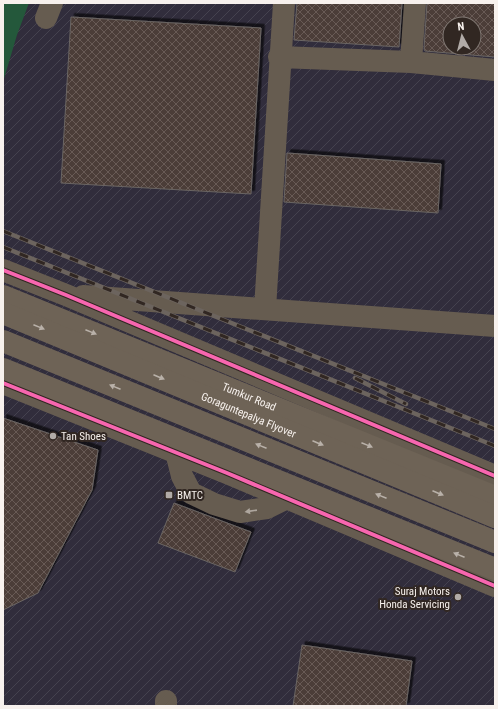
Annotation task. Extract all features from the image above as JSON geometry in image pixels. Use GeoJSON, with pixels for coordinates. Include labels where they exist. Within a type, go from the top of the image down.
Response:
{"type":"FeatureCollection","features":[{"type":"Feature","properties":{"kind":"highway","name":"Tumkur Road"},"geometry":{"type":"LineString","coordinates":[[3,296],[495,497]]}},
{"type":"Feature","properties":{"kind":"highway","name":"Goraguntepalya Flyover"},"geometry":{"type":"LineString","coordinates":[[3,313],[495,516]]}},
{"type":"Feature","properties":{"kind":"highway"},"geometry":{"type":"LineString","coordinates":[[3,341],[495,542]]}},
{"type":"Feature","properties":{"kind":"highway"},"geometry":{"type":"LineString","coordinates":[[3,369],[495,569]]}},
{"type":"Feature","properties":{"kind":"street"},"geometry":{"type":"LineString","coordinates":[[265,309],[284,3]]}},
{"type":"Feature","properties":{"kind":"street"},"geometry":{"type":"LineString","coordinates":[[411,62],[415,3]]}},
{"type":"Feature","properties":{"kind":"street"},"geometry":{"type":"LineString","coordinates":[[280,57],[411,62],[495,70]]}},
{"type":"Feature","properties":{"kind":"street"},"geometry":{"type":"LineString","coordinates":[[3,270],[66,295],[495,476]]}},
{"type":"Feature","properties":{"kind":"street"},"geometry":{"type":"LineString","coordinates":[[66,295],[495,326]]}},
{"type":"Feature","properties":{"kind":"street"},"geometry":{"type":"LineString","coordinates":[[3,383],[176,452],[495,586]]}},
{"type":"Feature","properties":{"kind":"street"},"geometry":{"type":"LineString","coordinates":[[176,452],[182,476],[191,493],[214,504],[240,512],[267,508],[287,498]]}},
{"type":"Feature","properties":{"kind":"shaded area"},"geometry":{"type":"Polygon","coordinates":[[[3,3],[495,3],[495,706],[3,706],[3,3]]]}},
{"type":"Feature","properties":{"kind":"green space"},"geometry":{"type":"Polygon","coordinates":[[[3,3],[29,3],[17,35],[3,82],[3,3]]]}},
{"type":"Feature","properties":{"kind":"building"},"geometry":{"type":"Polygon","coordinates":[[[297,3],[402,3],[399,47],[294,40],[297,3]]]}},
{"type":"Feature","properties":{"kind":"building"},"geometry":{"type":"Polygon","coordinates":[[[427,3],[495,3],[495,57],[482,56],[482,16],[442,16],[442,52],[425,51],[427,3]]]}},
{"type":"Feature","properties":{"kind":"building"},"geometry":{"type":"Polygon","coordinates":[[[71,17],[261,28],[251,194],[61,183],[71,17]]]}},
{"type":"Feature","properties":{"kind":"building"},"geometry":{"type":"Polygon","coordinates":[[[287,153],[441,164],[438,213],[284,202],[287,153]]]}},
{"type":"Feature","properties":{"kind":"building"},"geometry":{"type":"Polygon","coordinates":[[[3,418],[98,450],[92,490],[38,593],[3,610],[3,418]]]}},
{"type":"Feature","properties":{"kind":"building"},"geometry":{"type":"Polygon","coordinates":[[[174,503],[251,532],[235,572],[158,543],[174,503]]]}},
{"type":"Feature","properties":{"kind":"building"},"geometry":{"type":"Polygon","coordinates":[[[302,645],[412,661],[406,706],[293,706],[302,645]]]}},
{"type":"Feature","properties":{"kind":"railway"},"geometry":{"type":"LineString","coordinates":[[3,231],[495,429]]}},
{"type":"Feature","properties":{"kind":"railway"},"geometry":{"type":"LineString","coordinates":[[3,247],[495,446]]}},
{"type":"Feature","properties":{"kind":"railway"},"geometry":{"type":"LineString","coordinates":[[355,378],[406,404]]}},
{"type":"Feature","properties":{"kind":"cycle path"},"geometry":{"type":"LineString","coordinates":[[3,270],[66,295],[495,476]]}},
{"type":"Feature","properties":{"kind":"cycle path"},"geometry":{"type":"LineString","coordinates":[[3,383],[227,473],[495,586]]}},
{"type":"Feature","properties":{"kind":"place","name":"Tan Shoes"},"geometry":{"type":"Point","coordinates":[53,436]}},
{"type":"Feature","properties":{"kind":"place","name":"BMTC"},"geometry":{"type":"Point","coordinates":[169,495]}},
{"type":"Feature","properties":{"kind":"place","name":"Suraj Motors Honda Servicing"},"geometry":{"type":"Point","coordinates":[458,597]}}]}
